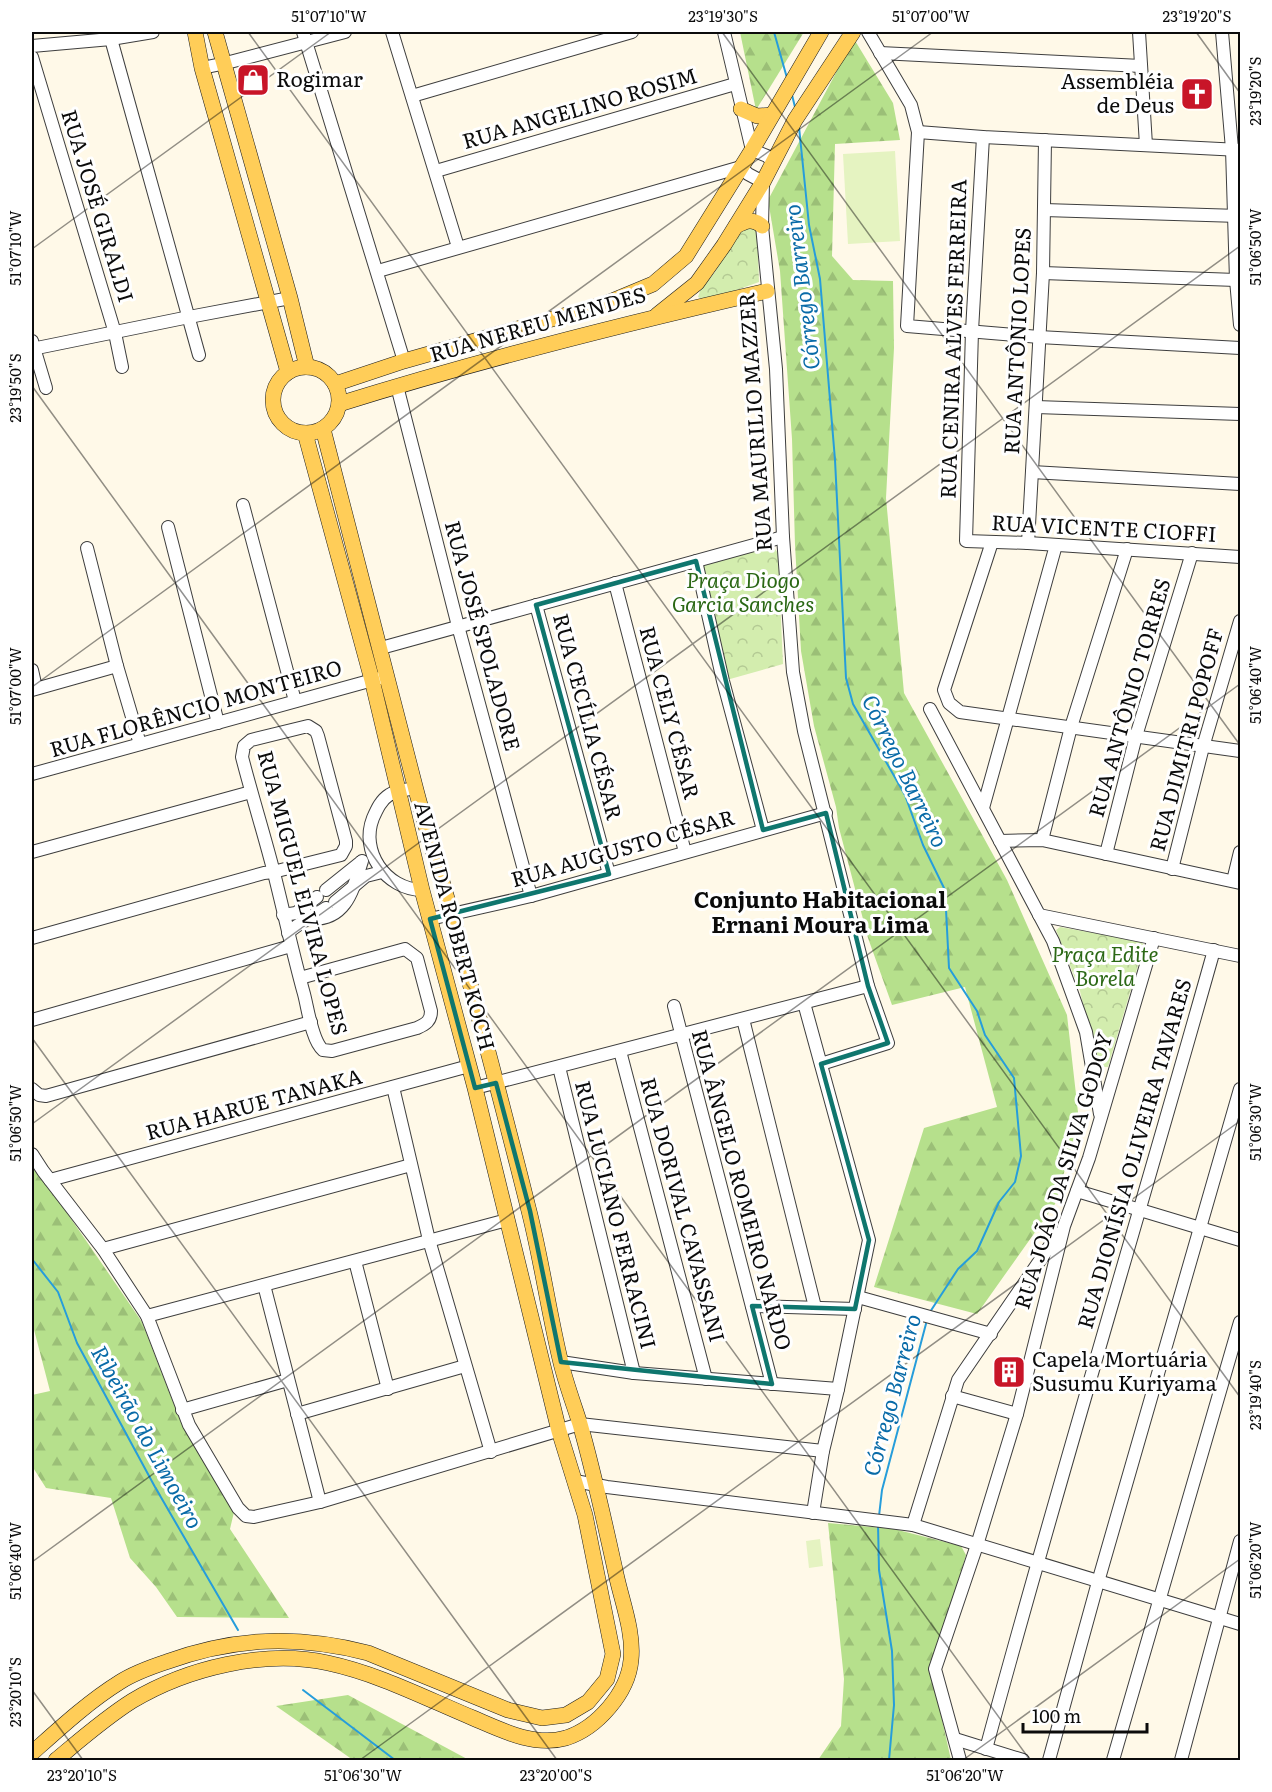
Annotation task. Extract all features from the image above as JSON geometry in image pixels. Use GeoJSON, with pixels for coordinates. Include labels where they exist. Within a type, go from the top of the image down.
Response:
{"type":"FeatureCollection","features":[{"type":"Feature","properties":{"kind":"main road"},"geometry":{"type":"LineString","coordinates":[[195,32],[202,68],[288,372]]}},
{"type":"Feature","properties":{"kind":"main road"},"geometry":{"type":"LineString","coordinates":[[215,32],[226,63],[307,367]]}},
{"type":"Feature","properties":{"kind":"main road","name":"RUA NEREU MENDES"},"geometry":{"type":"LineString","coordinates":[[335,384],[404,361],[605,304],[654,284],[686,256],[752,150],[821,32]]}},
{"type":"Feature","properties":{"kind":"main road","name":"RUA NEREU MENDES"},"geometry":{"type":"LineString","coordinates":[[339,404],[396,386],[655,316],[697,283],[736,226],[763,182],[795,120],[853,32]]}},
{"type":"Feature","properties":{"kind":"main road"},"geometry":{"type":"LineString","coordinates":[[741,109],[757,116],[772,115]]}},
{"type":"Feature","properties":{"kind":"main road"},"geometry":{"type":"LineString","coordinates":[[736,226],[747,220],[755,220],[762,226]]}},
{"type":"Feature","properties":{"kind":"main road"},"geometry":{"type":"LineString","coordinates":[[655,316],[767,291]]}},
{"type":"Feature","properties":{"kind":"main road"},"geometry":{"type":"LineString","coordinates":[[444,374],[467,361],[468,357],[464,350],[453,347]]}},
{"type":"Feature","properties":{"kind":"main road"},"geometry":{"type":"LineString","coordinates":[[307,367],[323,372],[335,384],[339,404],[331,422],[323,429],[305,433],[285,426],[278,418],[273,398],[280,379],[288,372],[307,367]]}},
{"type":"Feature","properties":{"kind":"main road","name":"AVENIDA ROBERT KOCH"},"geometry":{"type":"LineString","coordinates":[[56,1761],[111,1716],[134,1700],[155,1690],[208,1669],[272,1659],[306,1659],[352,1669],[525,1738],[556,1740],[579,1733],[597,1722],[608,1710],[625,1679],[631,1659],[629,1632],[596,1485],[561,1362],[530,1211],[416,788],[323,429]]}},
{"type":"Feature","properties":{"kind":"main road","name":"AVENIDA ROBERT KOCH"},"geometry":{"type":"LineString","coordinates":[[32,1754],[85,1707],[122,1680],[191,1653],[251,1642],[300,1641],[368,1653],[508,1710],[542,1718],[566,1715],[588,1702],[607,1679],[613,1654],[595,1562],[559,1431],[475,1088],[422,890],[372,680],[305,433]]}},
{"type":"Feature","properties":{"kind":"street"},"geometry":{"type":"LineString","coordinates":[[32,46],[111,39],[153,32]]}},
{"type":"Feature","properties":{"kind":"street"},"geometry":{"type":"LineString","coordinates":[[202,68],[226,63],[304,37],[345,32]]}},
{"type":"Feature","properties":{"kind":"street"},"geometry":{"type":"LineString","coordinates":[[392,32],[458,247]]}},
{"type":"Feature","properties":{"kind":"street"},"geometry":{"type":"LineString","coordinates":[[412,96],[632,32]]}},
{"type":"Feature","properties":{"kind":"street"},"geometry":{"type":"LineString","coordinates":[[724,32],[752,150],[773,162]]}},
{"type":"Feature","properties":{"kind":"street"},"geometry":{"type":"LineString","coordinates":[[868,32],[911,105],[918,132],[907,326],[1039,337],[1240,348]]}},
{"type":"Feature","properties":{"kind":"street"},"geometry":{"type":"LineString","coordinates":[[1139,32],[1146,145]]}},
{"type":"Feature","properties":{"kind":"street"},"geometry":{"type":"LineString","coordinates":[[1222,32],[1236,149],[1236,280],[1240,325]]}},
{"type":"Feature","properties":{"kind":"street"},"geometry":{"type":"LineString","coordinates":[[304,37],[404,361]]}},
{"type":"Feature","properties":{"kind":"street"},"geometry":{"type":"LineString","coordinates":[[111,39],[199,355]]}},
{"type":"Feature","properties":{"kind":"street"},"geometry":{"type":"LineString","coordinates":[[880,53],[1141,66]]}},
{"type":"Feature","properties":{"kind":"street","name":"RUA JOSÉ GIRALDI"},"geometry":{"type":"LineString","coordinates":[[32,57],[115,333],[122,367]]}},
{"type":"Feature","properties":{"kind":"street","name":"RUA ANGELINO ROSIM"},"geometry":{"type":"LineString","coordinates":[[436,171],[735,84]]}},
{"type":"Feature","properties":{"kind":"street"},"geometry":{"type":"LineString","coordinates":[[918,132],[983,138],[1236,149]]}},
{"type":"Feature","properties":{"kind":"street","name":"RUA CENIRA ALVES FERREIRA"},"geometry":{"type":"LineString","coordinates":[[966,541],[972,331],[983,138]]}},
{"type":"Feature","properties":{"kind":"street","name":"RUA ANTÔNIO LOPES"},"geometry":{"type":"LineString","coordinates":[[1028,543],[1043,273],[1045,140]]}},
{"type":"Feature","properties":{"kind":"street"},"geometry":{"type":"LineString","coordinates":[[378,271],[741,167],[763,182]]}},
{"type":"Feature","properties":{"kind":"street"},"geometry":{"type":"LineString","coordinates":[[697,179],[710,179],[719,183],[725,194]]}},
{"type":"Feature","properties":{"kind":"street","name":"RUA MAURILIO MAZZER"},"geometry":{"type":"LineString","coordinates":[[763,182],[762,226],[776,369],[783,537],[793,672],[804,730],[868,986],[888,1043],[821,1064]]}},
{"type":"Feature","properties":{"kind":"street"},"geometry":{"type":"LineString","coordinates":[[1044,210],[1237,216]]}},
{"type":"Feature","properties":{"kind":"street"},"geometry":{"type":"LineString","coordinates":[[1043,273],[1236,280]]}},
{"type":"Feature","properties":{"kind":"street"},"geometry":{"type":"LineString","coordinates":[[46,388],[32,346],[115,333],[290,298]]}},
{"type":"Feature","properties":{"kind":"street","name":"RUA JOSÉ SPOLADORE"},"geometry":{"type":"LineString","coordinates":[[396,386],[531,896]]}},
{"type":"Feature","properties":{"kind":"street"},"geometry":{"type":"LineString","coordinates":[[1036,406],[1240,414]]}},
{"type":"Feature","properties":{"kind":"street"},"geometry":{"type":"LineString","coordinates":[[1032,472],[1240,484]]}},
{"type":"Feature","properties":{"kind":"street"},"geometry":{"type":"LineString","coordinates":[[243,505],[295,701]]}},
{"type":"Feature","properties":{"kind":"street"},"geometry":{"type":"LineString","coordinates":[[168,527],[218,723]]}},
{"type":"Feature","properties":{"kind":"street"},"geometry":{"type":"LineString","coordinates":[[381,648],[783,537]]}},
{"type":"Feature","properties":{"kind":"street","name":"RUA VICENTE CIOFFI"},"geometry":{"type":"LineString","coordinates":[[966,541],[1240,557]]}},
{"type":"Feature","properties":{"kind":"street"},"geometry":{"type":"LineString","coordinates":[[992,542],[944,690],[948,703],[960,712],[1240,751]]}},
{"type":"Feature","properties":{"kind":"street"},"geometry":{"type":"LineString","coordinates":[[983,808],[1006,717],[1056,545]]}},
{"type":"Feature","properties":{"kind":"street"},"geometry":{"type":"LineString","coordinates":[[87,548],[117,666],[140,744]]}},
{"type":"Feature","properties":{"kind":"street"},"geometry":{"type":"LineString","coordinates":[[1042,840],[1071,726],[1127,549]]}},
{"type":"Feature","properties":{"kind":"street","name":"RUA ANTÔNIO TORRES"},"geometry":{"type":"LineString","coordinates":[[1106,854],[1136,736],[1192,553]]}},
{"type":"Feature","properties":{"kind":"street"},"geometry":{"type":"LineString","coordinates":[[696,561],[723,681],[763,830]]}},
{"type":"Feature","properties":{"kind":"street","name":"RUA CELY CÉSAR"},"geometry":{"type":"LineString","coordinates":[[615,583],[685,852]]}},
{"type":"Feature","properties":{"kind":"street","name":"RUA CECÍLIA CÉSAR"},"geometry":{"type":"LineString","coordinates":[[536,605],[609,874]]}},
{"type":"Feature","properties":{"kind":"street","name":"RUA DIMITRI POPOFF"},"geometry":{"type":"LineString","coordinates":[[1172,869],[1203,747],[1240,621]]}},
{"type":"Feature","properties":{"kind":"street"},"geometry":{"type":"LineString","coordinates":[[32,670],[34,689],[117,666]]}},
{"type":"Feature","properties":{"kind":"street","name":"RUA FLORÊNCIO MONTEIRO"},"geometry":{"type":"LineString","coordinates":[[32,774],[388,676]]}},
{"type":"Feature","properties":{"kind":"street"},"geometry":{"type":"LineString","coordinates":[[930,709],[1053,941],[1086,1032],[1101,1118]]}},
{"type":"Feature","properties":{"kind":"street","name":"RUA MIGUEL ELVIRA LOPES"},"geometry":{"type":"LineString","coordinates":[[273,872],[338,856],[344,851],[346,841],[318,736],[313,728],[303,726],[251,740],[244,746],[242,757],[273,872],[291,946],[317,1042],[324,1050],[332,1050],[426,1023],[430,1018],[431,1011],[417,958],[409,950],[400,949],[300,978]]}},
{"type":"Feature","properties":{"kind":"street"},"geometry":{"type":"LineString","coordinates":[[416,788],[397,791],[384,799],[376,809],[371,822],[370,846],[382,872],[408,888],[422,890]]}},
{"type":"Feature","properties":{"kind":"street"},"geometry":{"type":"LineString","coordinates":[[32,852],[251,792]]}},
{"type":"Feature","properties":{"kind":"street","name":"RUA AUGUSTO CÉSAR"},"geometry":{"type":"LineString","coordinates":[[430,919],[531,896],[826,813]]}},
{"type":"Feature","properties":{"kind":"street"},"geometry":{"type":"LineString","coordinates":[[1000,841],[1042,840],[1237,882],[1240,852]]}},
{"type":"Feature","properties":{"kind":"street"},"geometry":{"type":"LineString","coordinates":[[301,909],[311,919],[327,919],[336,913],[344,905],[355,885],[362,861],[370,846]]}},
{"type":"Feature","properties":{"kind":"street"},"geometry":{"type":"LineString","coordinates":[[283,915],[293,914],[301,909],[362,861]]}},
{"type":"Feature","properties":{"kind":"street"},"geometry":{"type":"LineString","coordinates":[[32,938],[273,872]]}},
{"type":"Feature","properties":{"kind":"street"},"geometry":{"type":"LineString","coordinates":[[288,933],[297,925],[311,919],[369,874],[382,872]]}},
{"type":"Feature","properties":{"kind":"street"},"geometry":{"type":"LineString","coordinates":[[1039,915],[1240,956]]}},
{"type":"Feature","properties":{"kind":"street","name":"RUA JOÃO DA SILVA GODOY"},"geometry":{"type":"LineString","coordinates":[[960,1761],[935,1670],[1017,1414],[1064,1226],[1101,1118],[1154,938]]}},
{"type":"Feature","properties":{"kind":"street"},"geometry":{"type":"LineString","coordinates":[[32,1020],[291,946]]}},
{"type":"Feature","properties":{"kind":"street","name":"RUA DIONÍSIA OLIVEIRA TAVARES"},"geometry":{"type":"LineString","coordinates":[[986,1749],[1036,1563],[1141,1210],[1214,951]]}},
{"type":"Feature","properties":{"kind":"street"},"geometry":{"type":"LineString","coordinates":[[475,1088],[868,986]]}},
{"type":"Feature","properties":{"kind":"street"},"geometry":{"type":"LineString","coordinates":[[804,1003],[869,1240],[838,1389],[822,1451],[813,1512]]}},
{"type":"Feature","properties":{"kind":"street","name":"RUA ÂNGELO ROMEIRO NARDO"},"geometry":{"type":"LineString","coordinates":[[674,1006],[772,1384]]}},
{"type":"Feature","properties":{"kind":"street"},"geometry":{"type":"LineString","coordinates":[[743,1018],[815,1307]]}},
{"type":"Feature","properties":{"kind":"street"},"geometry":{"type":"LineString","coordinates":[[34,1091],[46,1096],[311,1022]]}},
{"type":"Feature","properties":{"kind":"street","name":"RUA DORIVAL CAVASSANI"},"geometry":{"type":"LineString","coordinates":[[620,1051],[706,1379]]}},
{"type":"Feature","properties":{"kind":"street","name":"RUA HARUE TANAKA"},"geometry":{"type":"LineString","coordinates":[[50,1180],[469,1066]]}},
{"type":"Feature","properties":{"kind":"street","name":"RUA LUCIANO FERRACINI"},"geometry":{"type":"LineString","coordinates":[[559,1067],[634,1373]]}},
{"type":"Feature","properties":{"kind":"street"},"geometry":{"type":"LineString","coordinates":[[393,1087],[429,1240],[491,1452]]}},
{"type":"Feature","properties":{"kind":"street"},"geometry":{"type":"LineString","coordinates":[[1049,1761],[1098,1582],[1240,1089]]}},
{"type":"Feature","properties":{"kind":"street"},"geometry":{"type":"LineString","coordinates":[[32,1154],[103,1249],[147,1316],[182,1410],[242,1513],[254,1517],[320,1502],[580,1424],[822,1451]]}},
{"type":"Feature","properties":{"kind":"street"},"geometry":{"type":"LineString","coordinates":[[103,1249],[411,1165]]}},
{"type":"Feature","properties":{"kind":"street"},"geometry":{"type":"LineString","coordinates":[[1077,1191],[1240,1240]]}},
{"type":"Feature","properties":{"kind":"street"},"geometry":{"type":"LineString","coordinates":[[147,1316],[507,1220]]}},
{"type":"Feature","properties":{"kind":"street"},"geometry":{"type":"LineString","coordinates":[[913,1525],[958,1380],[1064,1226]]}},
{"type":"Feature","properties":{"kind":"street"},"geometry":{"type":"LineString","coordinates":[[356,1261],[388,1389]]}},
{"type":"Feature","properties":{"kind":"street"},"geometry":{"type":"LineString","coordinates":[[264,1285],[320,1502]]}},
{"type":"Feature","properties":{"kind":"street"},"geometry":{"type":"LineString","coordinates":[[752,1306],[815,1307],[856,1303],[910,1311],[991,1334]]}},
{"type":"Feature","properties":{"kind":"street"},"geometry":{"type":"LineString","coordinates":[[1113,1761],[1240,1322]]}},
{"type":"Feature","properties":{"kind":"street"},"geometry":{"type":"LineString","coordinates":[[561,1362],[634,1373],[838,1389]]}},
{"type":"Feature","properties":{"kind":"street"},"geometry":{"type":"LineString","coordinates":[[297,1414],[465,1366]]}},
{"type":"Feature","properties":{"kind":"street"},"geometry":{"type":"LineString","coordinates":[[182,1410],[288,1380]]}},
{"type":"Feature","properties":{"kind":"street"},"geometry":{"type":"LineString","coordinates":[[952,1396],[1017,1414]]}},
{"type":"Feature","properties":{"kind":"street"},"geometry":{"type":"LineString","coordinates":[[574,1480],[596,1485],[913,1525],[1240,1624]]}},
{"type":"Feature","properties":{"kind":"street"},"geometry":{"type":"LineString","coordinates":[[1181,1761],[1240,1541]]}},
{"type":"Feature","properties":{"kind":"street"},"geometry":{"type":"LineString","coordinates":[[955,1739],[1006,1758],[1023,1761]]}},
{"type":"Feature","properties":{"kind":"highlighted area"},"geometry":{"type":"Polygon","coordinates":[[[696,561],[763,830],[826,813],[868,986],[888,1043],[821,1064],[869,1240],[855,1309],[752,1306],[772,1384],[561,1362],[530,1211],[496,1083],[475,1088],[430,919],[609,874],[536,605],[696,561]]]}},
{"type":"Feature","properties":{"kind":"green space"},"geometry":{"type":"Polygon","coordinates":[[[740,32],[804,32],[756,110],[740,32]]]}},
{"type":"Feature","properties":{"kind":"green space"},"geometry":{"type":"Polygon","coordinates":[[[854,39],[893,103],[900,140],[835,144],[832,256],[853,280],[893,281],[894,348],[886,498],[904,693],[1007,880],[1067,1015],[1079,1121],[1055,1204],[977,1314],[874,1287],[924,1128],[997,1107],[965,987],[892,1005],[868,938],[839,828],[836,807],[814,726],[801,651],[792,439],[780,271],[768,200],[854,39]]]}},
{"type":"Feature","properties":{"kind":"green space"},"geometry":{"type":"Polygon","coordinates":[[[895,151],[900,241],[848,244],[843,154],[895,151]]]}},
{"type":"Feature","properties":{"kind":"green space"},"geometry":{"type":"Polygon","coordinates":[[[757,225],[759,282],[706,301],[698,297],[737,233],[757,225]]]}},
{"type":"Feature","properties":{"kind":"green space","name":"Praça Diogo Garcia Sanches"},"geometry":{"type":"Polygon","coordinates":[[[772,545],[778,553],[783,664],[723,681],[700,566],[772,545]]]}},
{"type":"Feature","properties":{"kind":"green space","name":"Praça Edite Borela"},"geometry":{"type":"Polygon","coordinates":[[[1060,927],[1140,941],[1144,945],[1108,1067],[1099,1067],[1096,1063],[1080,991],[1056,930],[1060,927]]]}},
{"type":"Feature","properties":{"kind":"green space"},"geometry":{"type":"Polygon","coordinates":[[[32,1162],[142,1322],[182,1425],[234,1512],[230,1529],[289,1618],[177,1617],[156,1587],[130,1558],[111,1498],[46,1488],[32,1466],[32,1395],[50,1391],[32,1322],[32,1162]]]}},
{"type":"Feature","properties":{"kind":"green space"},"geometry":{"type":"Polygon","coordinates":[[[828,1523],[894,1529],[961,1546],[966,1555],[933,1666],[933,1679],[951,1760],[818,1760],[841,1726],[844,1679],[828,1523]]]}},
{"type":"Feature","properties":{"kind":"green space"},"geometry":{"type":"Polygon","coordinates":[[[820,1539],[823,1566],[809,1568],[806,1541],[820,1539]]]}},
{"type":"Feature","properties":{"kind":"green space"},"geometry":{"type":"Polygon","coordinates":[[[348,1695],[469,1760],[353,1760],[276,1706],[348,1695]]]}},
{"type":"Feature","properties":{"kind":"waterway","name":"Córrego Barreiro"},"geometry":{"type":"LineString","coordinates":[[774,32],[787,78]]}},
{"type":"Feature","properties":{"kind":"waterway","name":"Córrego Barreiro"},"geometry":{"type":"LineString","coordinates":[[792,95],[795,107]]}},
{"type":"Feature","properties":{"kind":"waterway","name":"Córrego Barreiro"},"geometry":{"type":"LineString","coordinates":[[799,127],[809,225],[820,279],[835,460],[846,678],[853,704],[905,795],[923,845],[945,890],[949,968],[977,1011],[985,1035],[1014,1078],[1021,1156],[1015,1182],[999,1202],[977,1251],[958,1269],[930,1312]]}},
{"type":"Feature","properties":{"kind":"waterway","name":"Ribeirão do Limoeiro"},"geometry":{"type":"LineString","coordinates":[[32,1259],[58,1292],[77,1343],[155,1487],[238,1630]]}},
{"type":"Feature","properties":{"kind":"waterway","name":"Córrego Barreiro"},"geometry":{"type":"LineString","coordinates":[[879,1516],[882,1490],[927,1320]]}},
{"type":"Feature","properties":{"kind":"waterway","name":"Córrego Barreiro"},"geometry":{"type":"LineString","coordinates":[[878,1524],[879,1570],[892,1651],[894,1705],[889,1760]]}},
{"type":"Feature","properties":{"kind":"waterway","name":"Ribeirão do Limoeiro"},"geometry":{"type":"LineString","coordinates":[[303,1690],[395,1760]]}},
{"type":"Feature","properties":{"kind":"place","name":"Rogimar"},"geometry":{"type":"Point","coordinates":[253,80]}},
{"type":"Feature","properties":{"kind":"place","name":"Assembléia de Deus"},"geometry":{"type":"Point","coordinates":[1197,94]}},
{"type":"Feature","properties":{"kind":"place","name":"Capela Mortuária Susumu Kuriyama"},"geometry":{"type":"Point","coordinates":[1009,1372]}},
{"type":"Feature","properties":{"kind":"district","name":"Conjunto Habitacional Ernani Moura Lima"},"geometry":{"type":"Point","coordinates":[820,912]}}]}
